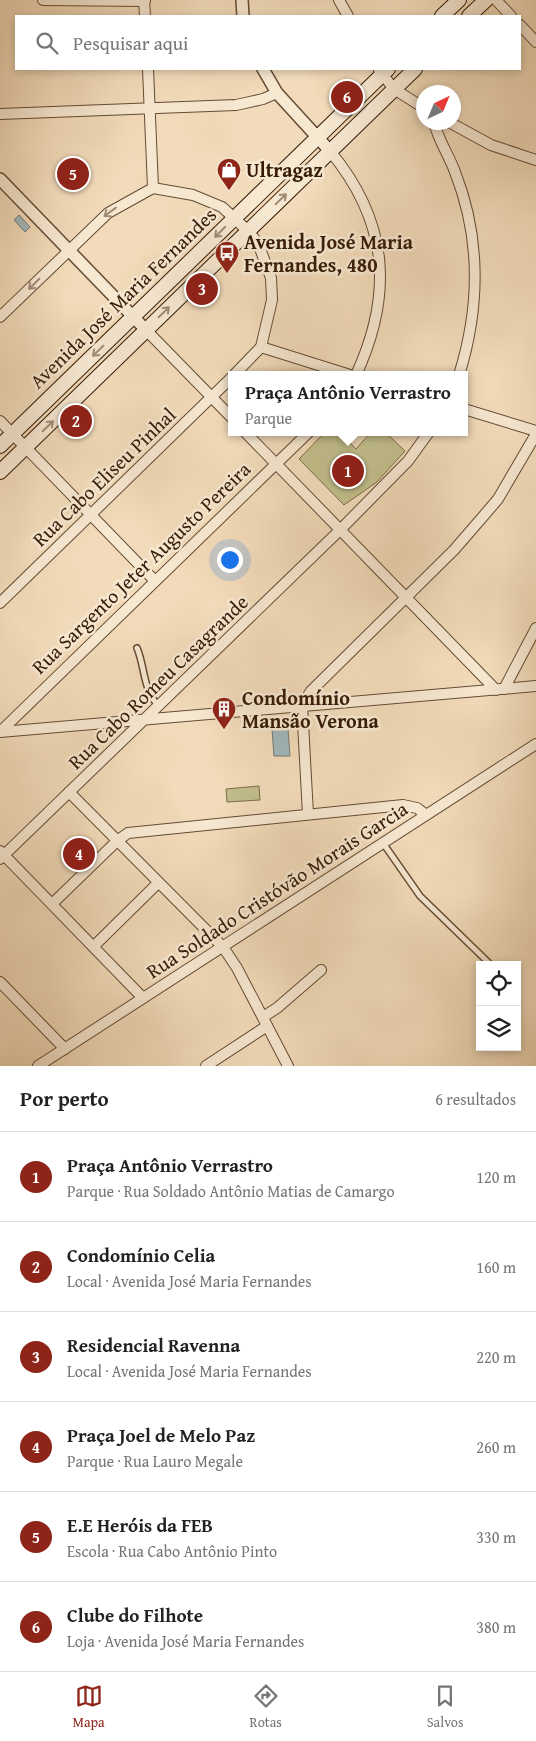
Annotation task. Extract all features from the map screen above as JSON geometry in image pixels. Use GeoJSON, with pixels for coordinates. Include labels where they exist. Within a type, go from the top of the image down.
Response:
{"type":"FeatureCollection","features":[{"type":"Feature","properties":{"kind":"main road"},"geometry":{"type":"LineString","coordinates":[[443,15],[459,0]]}},
{"type":"Feature","properties":{"kind":"main road"},"geometry":{"type":"LineString","coordinates":[[470,15],[486,0]]}},
{"type":"Feature","properties":{"kind":"main road","name":"Avenida José Maria Fernandes"},"geometry":{"type":"LineString","coordinates":[[0,472],[414,70]]}},
{"type":"Feature","properties":{"kind":"main road","name":"Avenida José Maria Fernandes"},"geometry":{"type":"LineString","coordinates":[[0,446],[318,138],[383,71]]}},
{"type":"Feature","properties":{"kind":"street"},"geometry":{"type":"LineString","coordinates":[[43,0],[144,0],[145,15]]}},
{"type":"Feature","properties":{"kind":"street"},"geometry":{"type":"LineString","coordinates":[[242,0],[243,15]]}},
{"type":"Feature","properties":{"kind":"street"},"geometry":{"type":"LineString","coordinates":[[340,0],[348,15]]}},
{"type":"Feature","properties":{"kind":"street"},"geometry":{"type":"LineString","coordinates":[[496,0],[510,15]]}},
{"type":"Feature","properties":{"kind":"street"},"geometry":{"type":"LineString","coordinates":[[521,26],[536,42]]}},
{"type":"Feature","properties":{"kind":"street"},"geometry":{"type":"LineString","coordinates":[[148,70],[152,188]]}},
{"type":"Feature","properties":{"kind":"street"},"geometry":{"type":"LineString","coordinates":[[264,70],[277,93],[330,151],[353,180],[373,226],[382,274],[380,294],[366,353],[358,371]]}},
{"type":"Feature","properties":{"kind":"street","name":"Avenida José Maria Fernandes"},"geometry":{"type":"LineString","coordinates":[[383,71],[394,89]]}},
{"type":"Feature","properties":{"kind":"street"},"geometry":{"type":"LineString","coordinates":[[394,89],[416,103]]}},
{"type":"Feature","properties":{"kind":"street"},"geometry":{"type":"LineString","coordinates":[[0,114],[236,105],[258,101],[277,93]]}},
{"type":"Feature","properties":{"kind":"street"},"geometry":{"type":"LineString","coordinates":[[461,129],[491,145],[536,160]]}},
{"type":"Feature","properties":{"kind":"street"},"geometry":{"type":"LineString","coordinates":[[436,130],[456,173],[475,256],[476,291],[469,341],[460,371]]}},
{"type":"Feature","properties":{"kind":"street"},"geometry":{"type":"LineString","coordinates":[[1,183],[69,250],[228,414]]}},
{"type":"Feature","properties":{"kind":"street"},"geometry":{"type":"LineString","coordinates":[[0,317],[108,213],[152,188],[193,195],[212,201],[235,218],[258,243],[271,278],[272,300],[261,347],[337,371]]}},
{"type":"Feature","properties":{"kind":"street","name":"Rua Cabo Eliseu Pinhal"},"geometry":{"type":"LineString","coordinates":[[238,371],[261,347]]}},
{"type":"Feature","properties":{"kind":"street","name":"Rua Cabo Eliseu Pinhal"},"geometry":{"type":"LineString","coordinates":[[0,603],[228,381]]}},
{"type":"Feature","properties":{"kind":"street"},"geometry":{"type":"LineString","coordinates":[[308,814],[302,705],[311,691],[405,596],[454,550],[498,499],[536,432],[468,410]]}},
{"type":"Feature","properties":{"kind":"street"},"geometry":{"type":"LineString","coordinates":[[0,422],[155,581]]}},
{"type":"Feature","properties":{"kind":"street"},"geometry":{"type":"LineString","coordinates":[[250,436],[405,596],[500,689]]}},
{"type":"Feature","properties":{"kind":"street","name":"Rua Sargento Jeter Augusto Pereira"},"geometry":{"type":"LineString","coordinates":[[0,732],[304,436]]}},
{"type":"Feature","properties":{"kind":"street","name":"Rua Cabo Romeu Casagrande"},"geometry":{"type":"LineString","coordinates":[[1,855],[159,706],[340,530],[408,461],[426,436]]}},
{"type":"Feature","properties":{"kind":"street"},"geometry":{"type":"LineString","coordinates":[[500,689],[536,628]]}},
{"type":"Feature","properties":{"kind":"street"},"geometry":{"type":"LineString","coordinates":[[0,732],[536,686]]}},
{"type":"Feature","properties":{"kind":"street","name":"Rua Soldado Cristóvão Morais Garcia"},"geometry":{"type":"LineString","coordinates":[[38,1066],[536,744]]}},
{"type":"Feature","properties":{"kind":"street"},"geometry":{"type":"LineString","coordinates":[[69,792],[222,947],[288,1066]]}},
{"type":"Feature","properties":{"kind":"street"},"geometry":{"type":"LineString","coordinates":[[52,904],[117,841],[128,834],[403,805],[417,808],[426,815]]}},
{"type":"Feature","properties":{"kind":"street"},"geometry":{"type":"LineString","coordinates":[[1,855],[94,946],[143,998]]}},
{"type":"Feature","properties":{"kind":"street"},"geometry":{"type":"LineString","coordinates":[[94,946],[158,883]]}},
{"type":"Feature","properties":{"kind":"street"},"geometry":{"type":"LineString","coordinates":[[206,1066],[265,1022],[277,1008],[321,970]]}},
{"type":"Feature","properties":{"kind":"street"},"geometry":{"type":"LineString","coordinates":[[0,982],[65,1048]]}},
{"type":"Feature","properties":{"kind":"lane"},"geometry":{"type":"LineString","coordinates":[[137,648],[142,660],[149,695],[159,706]]}},
{"type":"Feature","properties":{"kind":"lane"},"geometry":{"type":"LineString","coordinates":[[383,843],[420,896],[487,961]]}},
{"type":"Feature","properties":{"kind":"shaded area"},"geometry":{"type":"Polygon","coordinates":[[[321,436],[343,436],[356,449],[367,436],[389,436],[405,451],[377,482],[344,505],[299,459],[321,436]]]}},
{"type":"Feature","properties":{"kind":"shaded area"},"geometry":{"type":"Polygon","coordinates":[[[259,786],[260,800],[227,802],[226,789],[259,786]]]}},
{"type":"Feature","properties":{"kind":"shaded area"},"geometry":{"type":"Polygon","coordinates":[[[74,841],[92,859],[84,867],[66,848],[74,841]]]}},
{"type":"Feature","properties":{"kind":"water"},"geometry":{"type":"Polygon","coordinates":[[[19,215],[30,227],[25,232],[14,220],[19,215]]]}},
{"type":"Feature","properties":{"kind":"water"},"geometry":{"type":"Polygon","coordinates":[[[272,729],[288,729],[290,756],[274,756],[272,729]]]}},
{"type":"Feature","properties":{"kind":"place","name":"Clube do Filhote"},"geometry":{"type":"Point","coordinates":[347,97]}},
{"type":"Feature","properties":{"kind":"place","name":"E.E Heróis da FEB"},"geometry":{"type":"Point","coordinates":[73,174]}},
{"type":"Feature","properties":{"kind":"place","name":"Ultragaz"},"geometry":{"type":"Point","coordinates":[229,191]}},
{"type":"Feature","properties":{"kind":"place","name":"Avenida José Maria Fernandes, 480"},"geometry":{"type":"Point","coordinates":[227,274]}},
{"type":"Feature","properties":{"kind":"place","name":"Residencial Ravenna"},"geometry":{"type":"Point","coordinates":[202,289]}},
{"type":"Feature","properties":{"kind":"place","name":"Condomínio Celia"},"geometry":{"type":"Point","coordinates":[76,421]}},
{"type":"Feature","properties":{"kind":"place","name":"Praça Antônio Verrastro"},"geometry":{"type":"Point","coordinates":[348,471]}},
{"type":"Feature","properties":{"kind":"place","name":"Condomínio Mansão Verona"},"geometry":{"type":"Point","coordinates":[224,730]}},
{"type":"Feature","properties":{"kind":"place","name":"Praça Joel de Melo Paz"},"geometry":{"type":"Point","coordinates":[79,854]}}]}
